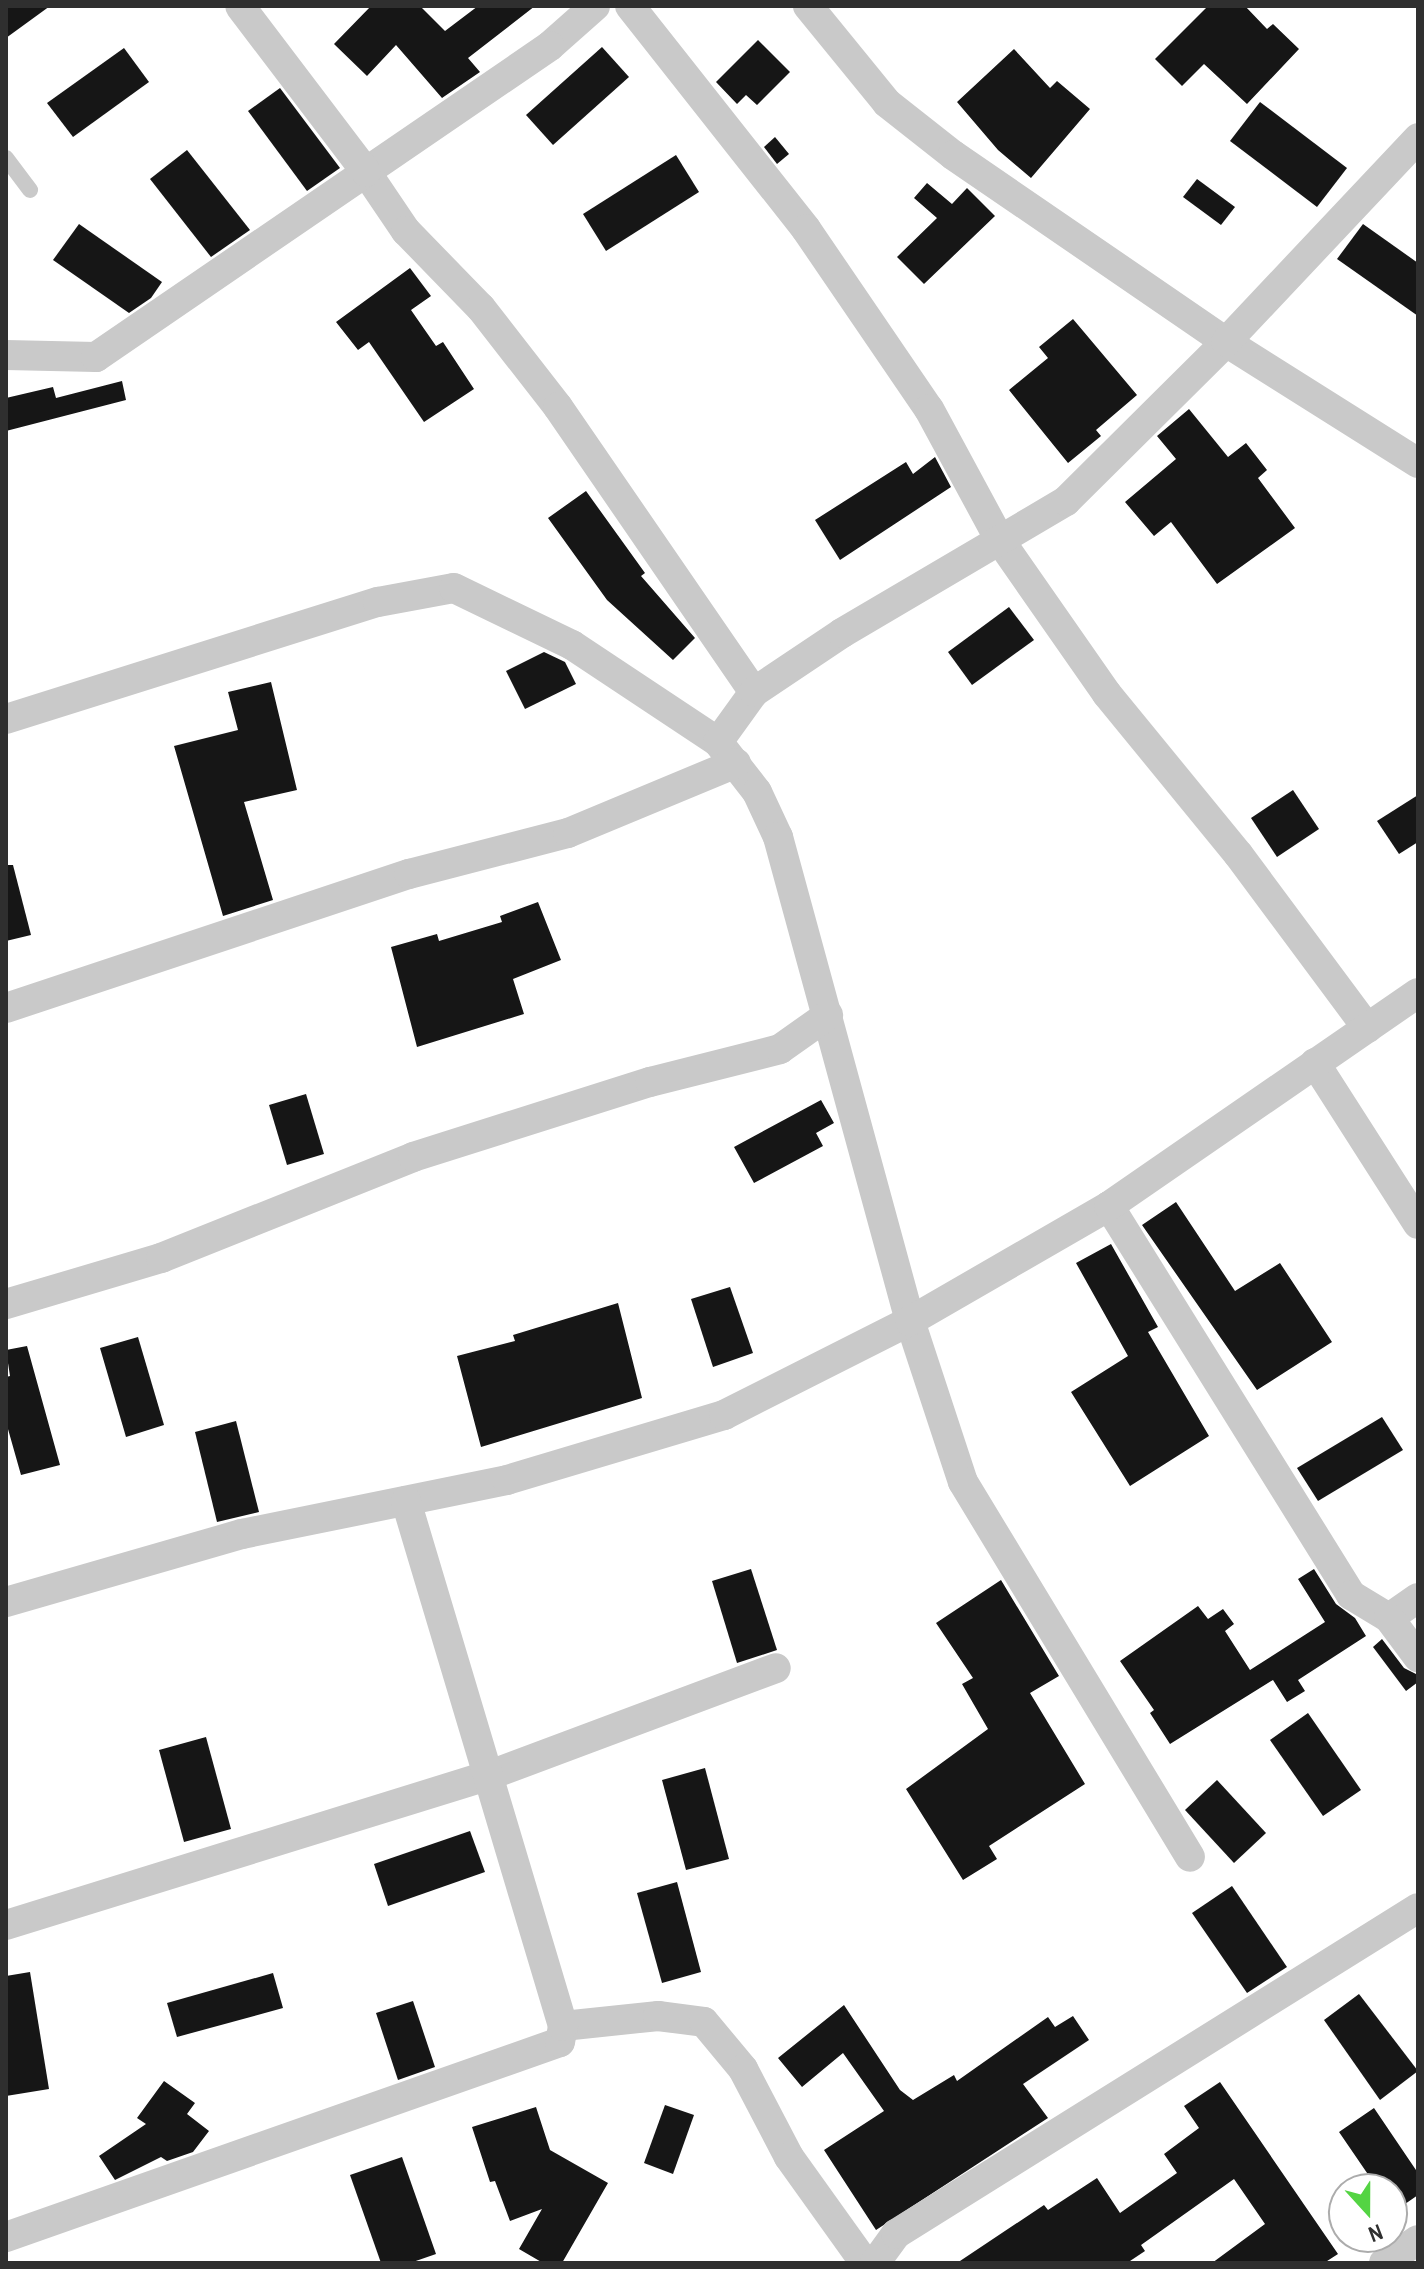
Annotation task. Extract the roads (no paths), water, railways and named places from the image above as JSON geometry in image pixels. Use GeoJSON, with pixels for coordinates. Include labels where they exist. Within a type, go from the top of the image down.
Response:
{"type":"FeatureCollection","features":[{"type":"Feature","properties":{"kind":"street"},"geometry":{"type":"LineString","coordinates":[[240,6],[366,172],[406,231],[481,308],[558,407],[754,692]]}},
{"type":"Feature","properties":{"kind":"street"},"geometry":{"type":"LineString","coordinates":[[6,355],[96,357],[550,46],[595,6]]}},
{"type":"Feature","properties":{"kind":"street"},"geometry":{"type":"LineString","coordinates":[[630,6],[806,229],[929,409],[1001,542],[1107,694],[1238,854],[1367,1028]]}},
{"type":"Feature","properties":{"kind":"street"},"geometry":{"type":"LineString","coordinates":[[808,6],[887,103],[953,155],[1226,342],[1418,463]]}},
{"type":"Feature","properties":{"kind":"street"},"geometry":{"type":"LineString","coordinates":[[6,1008],[394,879],[568,833],[727,753],[754,692],[842,633],[1066,501],[1226,342],[1418,138]]}},
{"type":"Feature","properties":{"kind":"street"},"geometry":{"type":"LineString","coordinates":[[6,719],[378,602],[454,588],[572,645],[727,753],[778,837],[910,1321],[963,1482],[1190,1857]]}},
{"type":"Feature","properties":{"kind":"street"},"geometry":{"type":"LineString","coordinates":[[6,1602],[242,1534],[507,1480],[724,1415],[910,1321],[1109,1206],[1418,993]]}},
{"type":"Feature","properties":{"kind":"street"},"geometry":{"type":"LineString","coordinates":[[6,1304],[161,1258],[413,1157],[650,1082],[780,1049],[828,1015]]}},
{"type":"Feature","properties":{"kind":"street"},"geometry":{"type":"LineString","coordinates":[[1315,1063],[1418,1224]]}},
{"type":"Feature","properties":{"kind":"street"},"geometry":{"type":"LineString","coordinates":[[1109,1206],[1351,1595],[1389,1618],[1418,1657]]}},
{"type":"Feature","properties":{"kind":"street"},"geometry":{"type":"LineString","coordinates":[[6,2237],[560,2042],[563,2026],[406,1501]]}},
{"type":"Feature","properties":{"kind":"street"},"geometry":{"type":"LineString","coordinates":[[1389,1618],[1418,1598]]}},
{"type":"Feature","properties":{"kind":"street"},"geometry":{"type":"LineString","coordinates":[[6,1925],[490,1775],[776,1668]]}},
{"type":"Feature","properties":{"kind":"street"},"geometry":{"type":"LineString","coordinates":[[875,2263],[896,2234],[1418,1908]]}},
{"type":"Feature","properties":{"kind":"street"},"geometry":{"type":"LineString","coordinates":[[563,2026],[658,2016],[704,2022],[743,2069],[789,2157],[865,2263]]}},
{"type":"Feature","properties":{"kind":"street"},"geometry":{"type":"LineString","coordinates":[[1384,2263],[1418,2240]]}},
{"type":"Feature","properties":{"kind":"lane"},"geometry":{"type":"LineString","coordinates":[[6,158],[30,190]]}}]}
